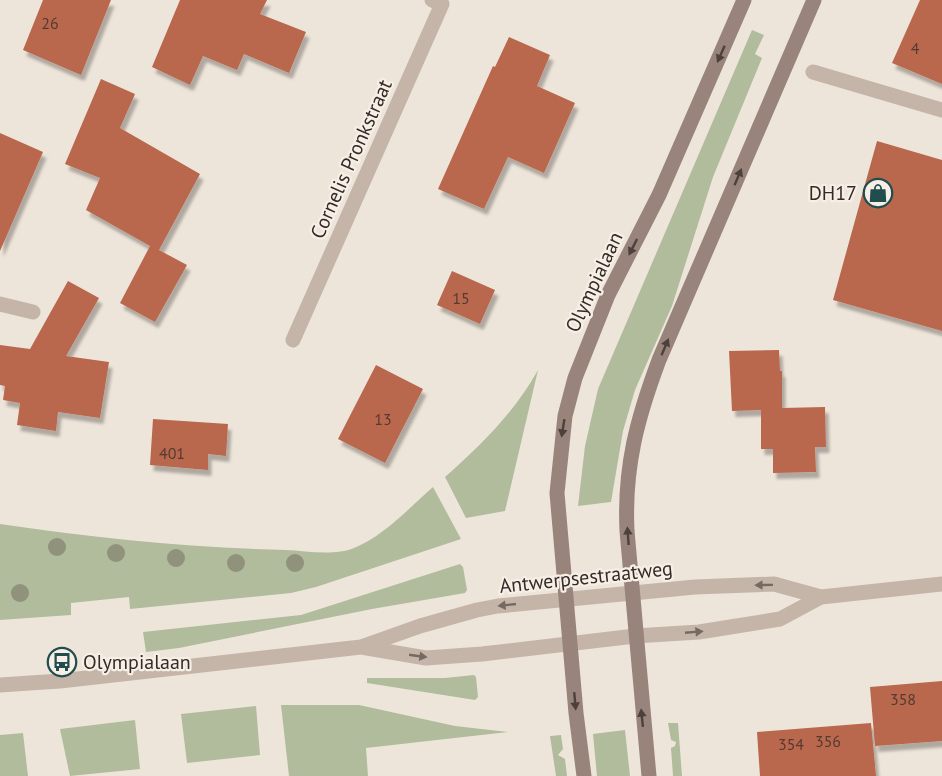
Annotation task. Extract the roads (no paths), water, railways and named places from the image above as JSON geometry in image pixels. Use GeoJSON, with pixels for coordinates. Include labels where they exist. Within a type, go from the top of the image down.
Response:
{"type":"FeatureCollection","features":[{"type":"Feature","properties":{"kind":"main road","name":"Olympialaan"},"geometry":{"type":"LineString","coordinates":[[584,776],[569,643],[557,493],[564,426],[575,378],[608,295],[659,195],[744,0]]}},
{"type":"Feature","properties":{"kind":"main road"},"geometry":{"type":"LineString","coordinates":[[649,776],[635,636],[626,495],[633,446],[642,407],[659,360],[814,0]]}},
{"type":"Feature","properties":{"kind":"street","name":"Cornelis Pronkstraat"},"geometry":{"type":"LineString","coordinates":[[293,340],[442,4],[432,0]]}},
{"type":"Feature","properties":{"kind":"street"},"geometry":{"type":"LineString","coordinates":[[813,72],[942,110]]}},
{"type":"Feature","properties":{"kind":"street"},"geometry":{"type":"LineString","coordinates":[[0,304],[33,312]]}},
{"type":"Feature","properties":{"kind":"street","name":"Antwerpsestraatweg"},"geometry":{"type":"LineString","coordinates":[[0,685],[71,680],[361,647],[420,626],[477,610],[566,599],[695,587],[774,584],[821,597],[942,584]]}},
{"type":"Feature","properties":{"kind":"street","name":"Antwerpsestraatweg"},"geometry":{"type":"LineString","coordinates":[[361,647],[426,658],[482,654],[635,636],[699,632],[780,619],[821,597]]}},
{"type":"Feature","properties":{"kind":"place","name":"DH17"},"geometry":{"type":"Point","coordinates":[878,193]}},
{"type":"Feature","properties":{"kind":"place","name":"Olympialaan"},"geometry":{"type":"Point","coordinates":[62,662]}}]}
